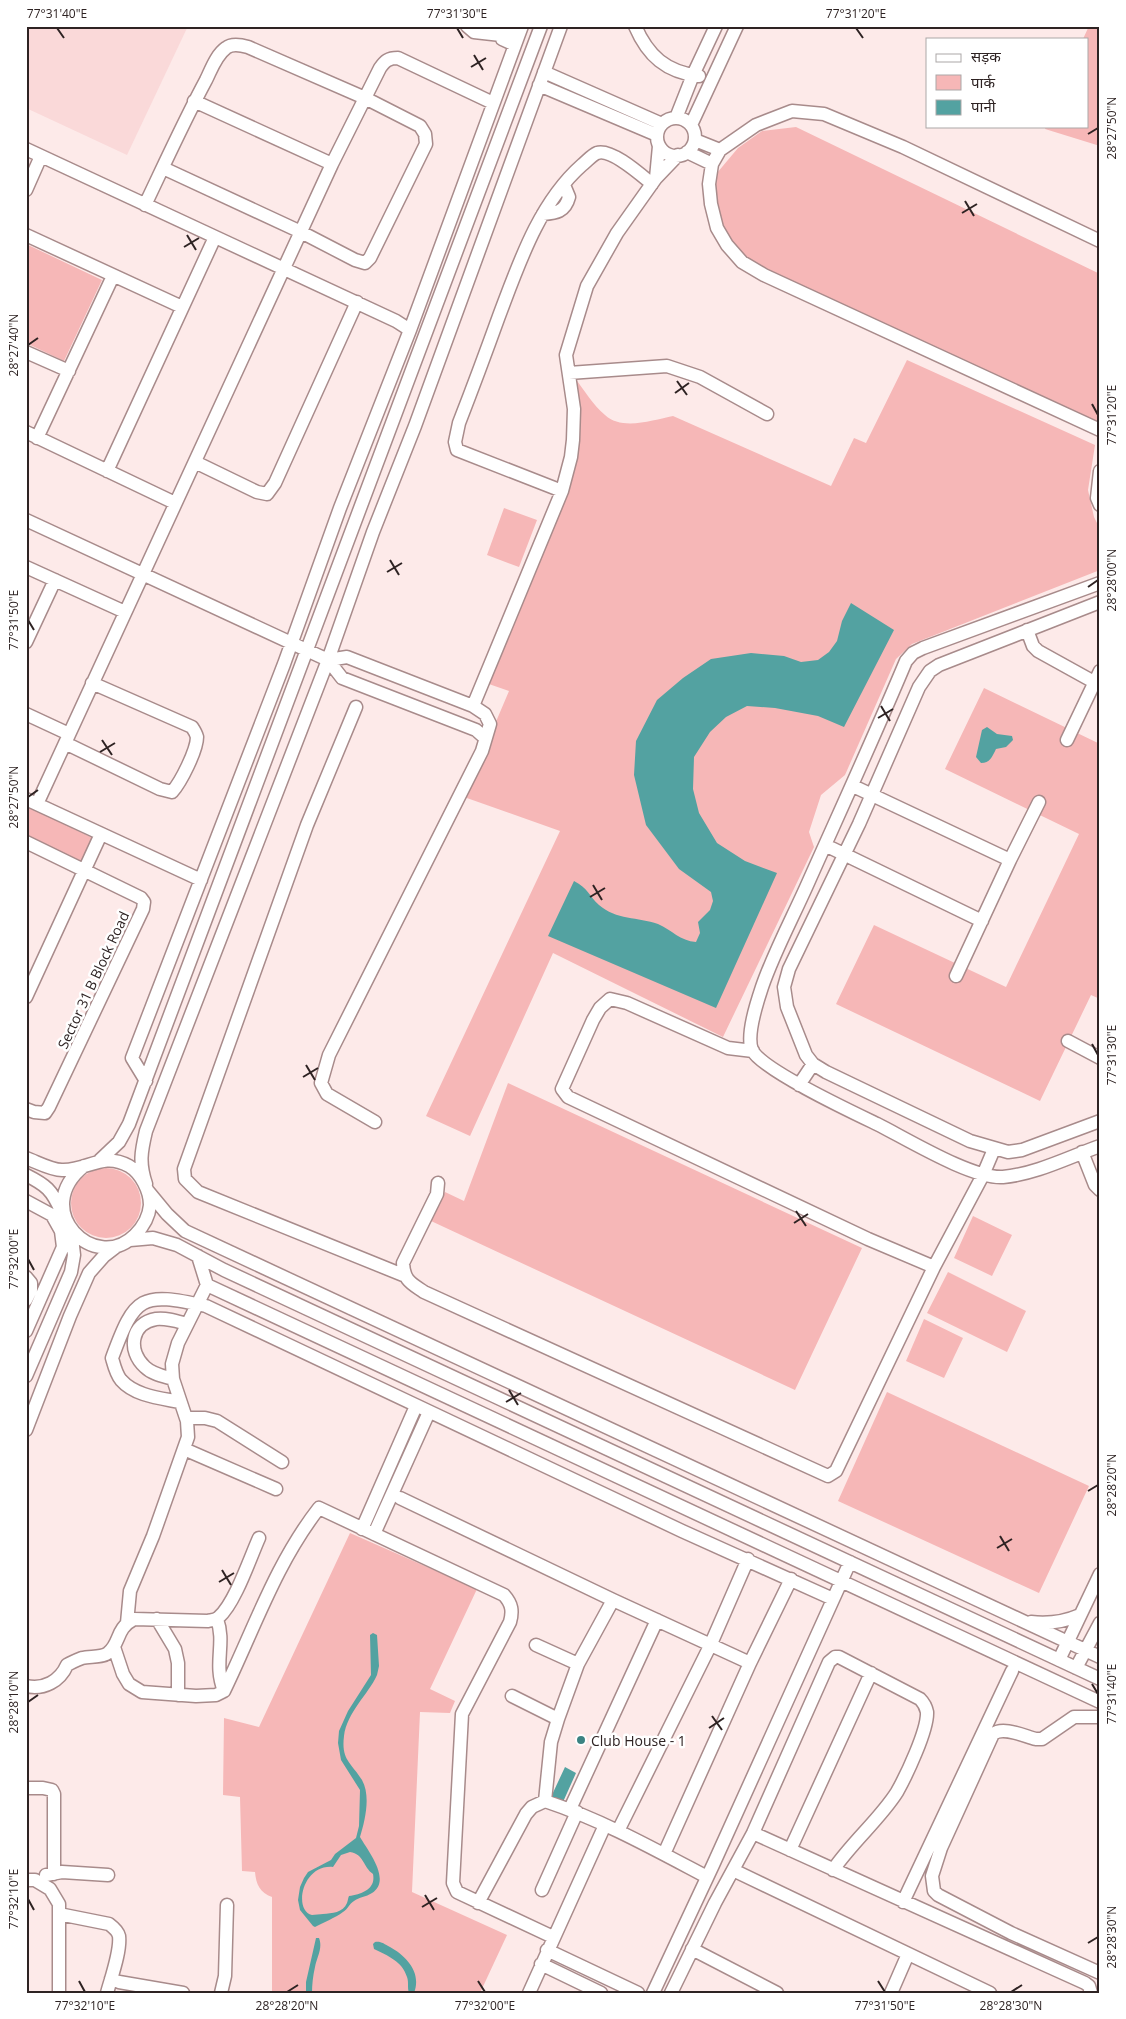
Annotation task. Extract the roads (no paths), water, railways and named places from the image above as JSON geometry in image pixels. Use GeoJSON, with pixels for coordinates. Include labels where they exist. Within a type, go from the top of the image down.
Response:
{"type":"FeatureCollection","features":[{"type":"Feature","properties":{"kind":"street"},"geometry":{"type":"LineString","coordinates":[[146,1081],[132,1058],[292,643],[340,508],[411,327],[519,35],[508,30],[501,35],[484,34],[474,32],[467,26]]}},
{"type":"Feature","properties":{"kind":"street"},"geometry":{"type":"LineString","coordinates":[[100,1160],[119,1142],[129,1124],[146,1081],[541,26]]}},
{"type":"Feature","properties":{"kind":"street"},"geometry":{"type":"LineString","coordinates":[[26,1430],[70,1316],[89,1273],[104,1256],[124,1243],[144,1226],[150,1206],[141,1169],[141,1154],[146,1131],[328,660],[373,532],[415,426],[561,26]]}},
{"type":"Feature","properties":{"kind":"street"},"geometry":{"type":"LineString","coordinates":[[635,26],[648,51],[670,68],[693,76],[712,78]]}},
{"type":"Feature","properties":{"kind":"street"},"geometry":{"type":"LineString","coordinates":[[676,118],[716,26]]}},
{"type":"Feature","properties":{"kind":"street"},"geometry":{"type":"LineString","coordinates":[[691,125],[737,26]]}},
{"type":"Feature","properties":{"kind":"street"},"geometry":{"type":"LineString","coordinates":[[145,205],[162,168],[194,101],[218,57],[227,47],[236,44],[248,47],[365,98],[420,126],[426,134],[426,144],[370,258],[365,263],[355,260],[300,232],[162,168]]}},
{"type":"Feature","properties":{"kind":"street"},"geometry":{"type":"LineString","coordinates":[[201,880],[32,802],[67,738],[300,232],[365,98],[386,60],[398,58],[493,104]]}},
{"type":"Feature","properties":{"kind":"street"},"geometry":{"type":"LineString","coordinates":[[544,72],[598,96],[659,135],[667,154],[683,154],[712,164]]}},
{"type":"Feature","properties":{"kind":"street"},"geometry":{"type":"LineString","coordinates":[[539,85],[659,135]]}},
{"type":"Feature","properties":{"kind":"street"},"geometry":{"type":"LineString","coordinates":[[592,108],[598,96]]}},
{"type":"Feature","properties":{"kind":"street"},"geometry":{"type":"LineString","coordinates":[[194,101],[332,164]]}},
{"type":"Feature","properties":{"kind":"street"},"geometry":{"type":"LineString","coordinates":[[1100,242],[903,147],[824,114],[792,111],[756,125],[720,150],[712,164],[709,184],[711,204],[717,228],[726,245],[742,262],[764,275],[1100,430]]}},
{"type":"Feature","properties":{"kind":"street"},"geometry":{"type":"LineString","coordinates":[[473,706],[562,491],[571,457],[574,409],[566,355],[588,286],[616,232],[654,181],[695,140],[694,130],[687,121],[671,118],[659,135],[654,181]]}},
{"type":"Feature","properties":{"kind":"street"},"geometry":{"type":"LineString","coordinates":[[695,140],[720,150]]}},
{"type":"Feature","properties":{"kind":"street"},"geometry":{"type":"LineString","coordinates":[[26,149],[396,321],[404,320],[411,327]]}},
{"type":"Feature","properties":{"kind":"street"},"geometry":{"type":"LineString","coordinates":[[562,491],[458,450],[455,442],[456,432],[467,402],[478,395],[490,366],[484,356],[516,273],[527,269],[539,240],[534,231],[543,214],[557,213],[564,208],[568,197],[564,185],[591,157],[604,152],[622,160],[654,181]]}},
{"type":"Feature","properties":{"kind":"street"},"geometry":{"type":"LineString","coordinates":[[26,190],[41,156]]}},
{"type":"Feature","properties":{"kind":"street"},"geometry":{"type":"LineString","coordinates":[[26,235],[182,308]]}},
{"type":"Feature","properties":{"kind":"street"},"geometry":{"type":"LineString","coordinates":[[107,471],[215,237]]}},
{"type":"Feature","properties":{"kind":"street"},"geometry":{"type":"LineString","coordinates":[[114,276],[68,371],[32,435],[176,503]]}},
{"type":"Feature","properties":{"kind":"street"},"geometry":{"type":"LineString","coordinates":[[195,462],[257,492],[267,494],[275,483],[357,302]]}},
{"type":"Feature","properties":{"kind":"street"},"geometry":{"type":"LineString","coordinates":[[26,352],[68,371]]}},
{"type":"Feature","properties":{"kind":"street"},"geometry":{"type":"LineString","coordinates":[[569,373],[667,366],[700,377],[767,414]]}},
{"type":"Feature","properties":{"kind":"street"},"geometry":{"type":"LineString","coordinates":[[1100,471],[1097,498],[1100,505]]}},
{"type":"Feature","properties":{"kind":"street"},"geometry":{"type":"LineString","coordinates":[[26,520],[328,660],[342,678],[476,730],[485,738]]}},
{"type":"Feature","properties":{"kind":"street"},"geometry":{"type":"LineString","coordinates":[[26,567],[125,612]]}},
{"type":"Feature","properties":{"kind":"street"},"geometry":{"type":"LineString","coordinates":[[26,642],[55,580]]}},
{"type":"Feature","properties":{"kind":"street"},"geometry":{"type":"LineString","coordinates":[[753,1051],[750,1035],[762,986],[853,786],[906,660],[913,653],[1100,583]]}},
{"type":"Feature","properties":{"kind":"street"},"geometry":{"type":"LineString","coordinates":[[934,1267],[859,1235],[586,1105],[568,1096],[562,1089],[593,1020],[600,1008],[610,999],[627,1003],[728,1048],[753,1051],[766,1063],[799,1085],[983,1175],[1003,1177],[1027,1172],[1100,1145],[1098,1119],[1022,1150],[1008,1152],[994,1149],[970,1141],[813,1064],[796,1032],[787,1008],[784,987],[789,969],[872,794],[919,687],[930,671],[939,665],[1100,602]]}},
{"type":"Feature","properties":{"kind":"street"},"geometry":{"type":"LineString","coordinates":[[1027,630],[1033,646],[1038,651],[1097,677],[1067,740]]}},
{"type":"Feature","properties":{"kind":"street"},"geometry":{"type":"LineString","coordinates":[[328,660],[347,657],[473,706],[485,714],[490,724],[482,752],[329,1055],[321,1083],[327,1094],[375,1122]]}},
{"type":"Feature","properties":{"kind":"street"},"geometry":{"type":"LineString","coordinates":[[26,714],[160,789],[172,792],[179,784],[196,743],[197,735],[192,727],[92,683]]}},
{"type":"Feature","properties":{"kind":"street"},"geometry":{"type":"LineString","coordinates":[[356,707],[307,825],[184,1169],[185,1179],[198,1192],[403,1275],[409,1282],[424,1292],[828,1476],[836,1470],[934,1267],[983,1175],[994,1149]]}},
{"type":"Feature","properties":{"kind":"street"},"geometry":{"type":"LineString","coordinates":[[853,786],[1010,860]]}},
{"type":"Feature","properties":{"kind":"street"},"geometry":{"type":"LineString","coordinates":[[956,976],[1039,802]]}},
{"type":"Feature","properties":{"kind":"street"},"geometry":{"type":"LineString","coordinates":[[26,997],[101,834]]}},
{"type":"Feature","properties":{"kind":"street"},"geometry":{"type":"LineString","coordinates":[[825,845],[982,921]]}},
{"type":"Feature","properties":{"kind":"street","name":"Sector 31 B Block Road"},"geometry":{"type":"LineString","coordinates":[[26,1108],[34,1112],[45,1113],[49,1107],[143,909],[144,902],[142,898],[86,870],[28,847]]}},
{"type":"Feature","properties":{"kind":"street"},"geometry":{"type":"LineString","coordinates":[[762,986],[784,987]]}},
{"type":"Feature","properties":{"kind":"street"},"geometry":{"type":"LineString","coordinates":[[1068,1041],[1100,1058]]}},
{"type":"Feature","properties":{"kind":"street"},"geometry":{"type":"LineString","coordinates":[[799,1085],[813,1064]]}},
{"type":"Feature","properties":{"kind":"street"},"geometry":{"type":"LineString","coordinates":[[1082,1152],[1095,1185],[1100,1190]]}},
{"type":"Feature","properties":{"kind":"street"},"geometry":{"type":"LineString","coordinates":[[28,1156],[62,1170],[84,1166],[100,1160],[111,1160],[130,1166],[167,1214],[186,1232],[1100,1657]]}},
{"type":"Feature","properties":{"kind":"street"},"geometry":{"type":"LineString","coordinates":[[26,1376],[71,1272],[74,1255],[68,1224],[63,1211],[63,1195],[70,1178],[84,1166]]}},
{"type":"Feature","properties":{"kind":"street"},"geometry":{"type":"LineString","coordinates":[[26,1175],[45,1184],[55,1196],[68,1224],[88,1243],[102,1247],[153,1238],[177,1245],[233,1274],[1100,1679]]}},
{"type":"Feature","properties":{"kind":"street"},"geometry":{"type":"LineString","coordinates":[[403,1275],[403,1264],[437,1194],[438,1183]]}},
{"type":"Feature","properties":{"kind":"street"},"geometry":{"type":"LineString","coordinates":[[26,1201],[52,1215],[61,1231],[63,1247],[27,1329]]}},
{"type":"Feature","properties":{"kind":"street"},"geometry":{"type":"LineString","coordinates":[[127,1623],[130,1591],[188,1437],[186,1418],[173,1379],[172,1364],[187,1324],[207,1285],[198,1256]]}},
{"type":"Feature","properties":{"kind":"street"},"geometry":{"type":"LineString","coordinates":[[26,1277],[31,1283],[31,1290],[26,1300]]}},
{"type":"Feature","properties":{"kind":"street"},"geometry":{"type":"LineString","coordinates":[[207,1285],[1100,1702]]}},
{"type":"Feature","properties":{"kind":"street"},"geometry":{"type":"LineString","coordinates":[[180,1402],[148,1396],[130,1388],[120,1379],[112,1358],[134,1310],[142,1302],[154,1298],[175,1299],[206,1306],[416,1406],[833,1599]]}},
{"type":"Feature","properties":{"kind":"street"},"geometry":{"type":"LineString","coordinates":[[27,1329],[56,1306]]}},
{"type":"Feature","properties":{"kind":"street"},"geometry":{"type":"LineString","coordinates":[[173,1379],[155,1374],[144,1366],[136,1355],[133,1342],[136,1333],[147,1322],[168,1319],[187,1324]]}},
{"type":"Feature","properties":{"kind":"street"},"geometry":{"type":"LineString","coordinates":[[368,1531],[416,1406]]}},
{"type":"Feature","properties":{"kind":"street"},"geometry":{"type":"LineString","coordinates":[[368,1531],[429,1412]]}},
{"type":"Feature","properties":{"kind":"street"},"geometry":{"type":"LineString","coordinates":[[186,1418],[205,1418],[217,1421],[282,1462]]}},
{"type":"Feature","properties":{"kind":"street"},"geometry":{"type":"LineString","coordinates":[[184,1449],[276,1489]]}},
{"type":"Feature","properties":{"kind":"street"},"geometry":{"type":"LineString","coordinates":[[400,1498],[710,1646],[750,1663]]}},
{"type":"Feature","properties":{"kind":"street"},"geometry":{"type":"LineString","coordinates":[[114,1647],[123,1674],[129,1684],[142,1692],[216,1696],[224,1691],[273,1583],[300,1532],[319,1508],[504,1595],[510,1601],[512,1612],[510,1622],[462,1714],[453,1883],[457,1892],[553,1937]]}},
{"type":"Feature","properties":{"kind":"street"},"geometry":{"type":"LineString","coordinates":[[26,1686],[34,1688],[45,1686],[63,1674],[67,1665],[83,1658],[104,1656],[114,1647],[120,1631],[127,1623],[134,1619],[208,1621],[217,1619],[233,1596],[259,1538]]}},
{"type":"Feature","properties":{"kind":"street"},"geometry":{"type":"LineString","coordinates":[[618,1831],[710,1646],[748,1559]]}},
{"type":"Feature","properties":{"kind":"street"},"geometry":{"type":"LineString","coordinates":[[653,1993],[850,1562]]}},
{"type":"Feature","properties":{"kind":"street"},"geometry":{"type":"LineString","coordinates":[[1059,1660],[1100,1574]]}},
{"type":"Feature","properties":{"kind":"street"},"geometry":{"type":"LineString","coordinates":[[664,1854],[750,1663],[791,1579]]}},
{"type":"Feature","properties":{"kind":"street"},"geometry":{"type":"LineString","coordinates":[[545,1801],[550,1742],[578,1664],[613,1600]]}},
{"type":"Feature","properties":{"kind":"street"},"geometry":{"type":"LineString","coordinates":[[1021,1620],[1046,1624],[1070,1620],[1080,1615]]}},
{"type":"Feature","properties":{"kind":"street"},"geometry":{"type":"LineString","coordinates":[[157,1619],[175,1649],[178,1663],[178,1695]]}},
{"type":"Feature","properties":{"kind":"street"},"geometry":{"type":"LineString","coordinates":[[217,1619],[221,1631],[218,1677],[224,1691]]}},
{"type":"Feature","properties":{"kind":"street"},"geometry":{"type":"LineString","coordinates":[[542,1890],[574,1811],[658,1620]]}},
{"type":"Feature","properties":{"kind":"street"},"geometry":{"type":"LineString","coordinates":[[1076,1668],[1100,1623]]}},
{"type":"Feature","properties":{"kind":"street"},"geometry":{"type":"LineString","coordinates":[[536,1645],[578,1664]]}},
{"type":"Feature","properties":{"kind":"street"},"geometry":{"type":"LineString","coordinates":[[671,1993],[753,1833],[828,1662],[835,1657],[839,1657],[920,1699],[926,1706],[927,1714],[921,1738],[896,1792],[845,1852],[833,1870]]}},
{"type":"Feature","properties":{"kind":"street"},"geometry":{"type":"LineString","coordinates":[[903,1902],[1012,1671]]}},
{"type":"Feature","properties":{"kind":"street"},"geometry":{"type":"LineString","coordinates":[[790,1850],[871,1673]]}},
{"type":"Feature","properties":{"kind":"street"},"geometry":{"type":"LineString","coordinates":[[512,1696],[558,1719]]}},
{"type":"Feature","properties":{"kind":"street"},"geometry":{"type":"LineString","coordinates":[[1100,1717],[1074,1717],[1042,1739],[1003,1731],[997,1731],[993,1734],[941,1848],[932,1876],[934,1891],[938,1895],[1011,1933],[1100,1973]]}},
{"type":"Feature","properties":{"kind":"street"},"geometry":{"type":"LineString","coordinates":[[26,1788],[43,1788],[52,1790],[54,1794],[54,1874]]}},
{"type":"Feature","properties":{"kind":"street"},"geometry":{"type":"LineString","coordinates":[[478,1902],[526,1814],[532,1808],[545,1801],[574,1811],[618,1831],[707,1877]]}},
{"type":"Feature","properties":{"kind":"street"},"geometry":{"type":"LineString","coordinates":[[529,1993],[605,1825]]}},
{"type":"Feature","properties":{"kind":"street"},"geometry":{"type":"LineString","coordinates":[[753,1833],[1085,1983],[1090,1986],[1090,1993]]}},
{"type":"Feature","properties":{"kind":"street"},"geometry":{"type":"LineString","coordinates":[[733,1870],[990,1993]]}},
{"type":"Feature","properties":{"kind":"street"},"geometry":{"type":"LineString","coordinates":[[30,1880],[47,1874],[108,1875]]}},
{"type":"Feature","properties":{"kind":"street"},"geometry":{"type":"LineString","coordinates":[[30,1880],[50,1890],[59,1904],[59,1993]]}},
{"type":"Feature","properties":{"kind":"street"},"geometry":{"type":"LineString","coordinates":[[221,1993],[225,1976],[228,1905]]}},
{"type":"Feature","properties":{"kind":"street"},"geometry":{"type":"LineString","coordinates":[[59,1914],[109,1924],[115,1929],[119,1936],[118,1949],[107,1993]]}},
{"type":"Feature","properties":{"kind":"street"},"geometry":{"type":"LineString","coordinates":[[692,1949],[777,1993]]}},
{"type":"Feature","properties":{"kind":"street"},"geometry":{"type":"LineString","coordinates":[[547,1950],[638,1993]]}},
{"type":"Feature","properties":{"kind":"street"},"geometry":{"type":"LineString","coordinates":[[891,1993],[908,1954]]}},
{"type":"Feature","properties":{"kind":"street"},"geometry":{"type":"LineString","coordinates":[[541,1964],[600,1993]]}},
{"type":"Feature","properties":{"kind":"street"},"geometry":{"type":"LineString","coordinates":[[580,1983],[587,1969]]}},
{"type":"Feature","properties":{"kind":"street"},"geometry":{"type":"LineString","coordinates":[[111,1978],[119,1982],[183,1993]]}},
{"type":"Feature","properties":{"kind":"water"},"geometry":{"type":"Polygon","coordinates":[[[851,603],[894,630],[844,727],[818,716],[775,708],[747,706],[726,717],[710,732],[694,757],[693,789],[699,813],[717,843],[745,861],[777,873],[716,1008],[548,936],[574,881],[582,886],[606,910],[620,916],[658,924],[681,937],[696,942],[700,933],[698,922],[710,910],[713,901],[711,892],[679,869],[646,825],[634,775],[636,741],[657,700],[683,678],[711,659],[751,653],[784,656],[801,662],[818,660],[829,652],[837,641],[842,621],[851,603]]]}},
{"type":"Feature","properties":{"kind":"water"},"geometry":{"type":"Polygon","coordinates":[[[987,727],[997,734],[1012,736],[1013,740],[1006,747],[996,749],[989,761],[981,763],[976,757],[982,730],[987,727]]]}},
{"type":"Feature","properties":{"kind":"water"},"geometry":{"type":"Polygon","coordinates":[[[373,1633],[377,1635],[379,1666],[377,1675],[349,1719],[343,1744],[345,1756],[365,1786],[367,1801],[360,1837],[373,1857],[380,1881],[378,1887],[372,1893],[356,1900],[345,1911],[315,1927],[300,1910],[298,1900],[300,1887],[308,1872],[331,1860],[335,1854],[356,1838],[359,1826],[360,1790],[341,1760],[338,1743],[339,1731],[348,1711],[371,1675],[370,1635],[373,1633]],[[350,1852],[341,1855],[333,1867],[322,1868],[308,1880],[302,1897],[306,1912],[312,1915],[337,1912],[343,1909],[349,1896],[359,1894],[370,1887],[373,1874],[355,1853],[350,1852]]]}},
{"type":"Feature","properties":{"kind":"water"},"geometry":{"type":"Polygon","coordinates":[[[565,1767],[576,1773],[563,1802],[551,1797],[565,1767]]]}},
{"type":"Feature","properties":{"kind":"water"},"geometry":{"type":"Polygon","coordinates":[[[316,1938],[319,1938],[320,1949],[312,1983],[312,1993],[306,1993],[306,1982],[316,1938]]]}},
{"type":"Feature","properties":{"kind":"water"},"geometry":{"type":"Polygon","coordinates":[[[375,1942],[382,1943],[396,1951],[411,1965],[416,1978],[414,1993],[409,1993],[408,1979],[402,1967],[394,1960],[374,1949],[373,1944],[375,1942]]]}},
{"type":"Feature","properties":{"kind":"place","name":"Club House - 1"},"geometry":{"type":"Point","coordinates":[581,1740]}}]}
